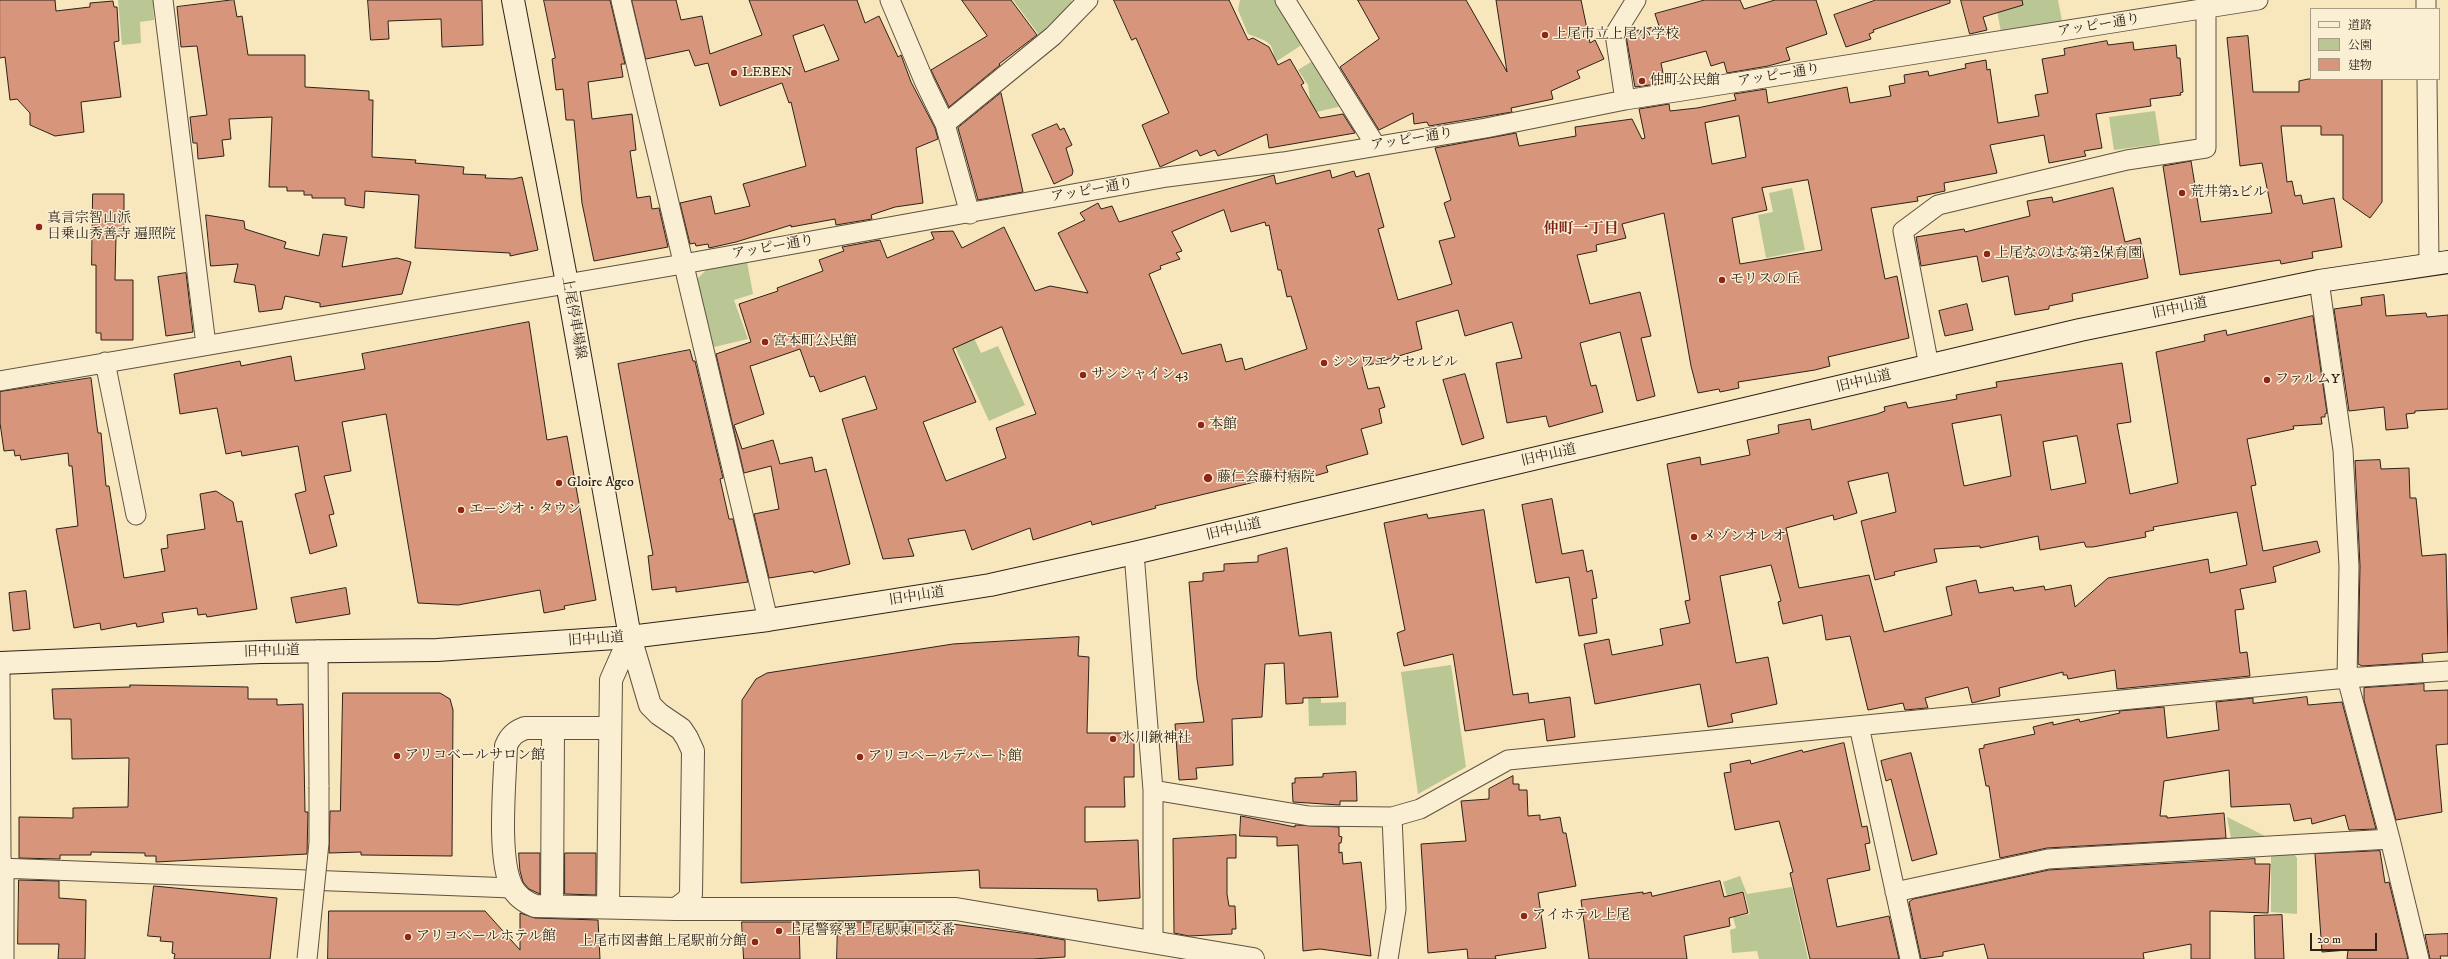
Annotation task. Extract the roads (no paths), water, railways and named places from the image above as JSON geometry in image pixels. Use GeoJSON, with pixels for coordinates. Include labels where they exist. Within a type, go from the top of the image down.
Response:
{"type":"FeatureCollection","features":[{"type":"Feature","properties":{"kind":"main road","name":"上尾停車場線"},"geometry":{"type":"LineString","coordinates":[[513,0],[567,283],[630,637],[650,704],[659,714],[681,729],[693,751],[691,894],[688,900],[676,909]]}},
{"type":"Feature","properties":{"kind":"main road","name":"旧中山道"},"geometry":{"type":"LineString","coordinates":[[0,663],[318,650],[437,650],[630,637],[768,620],[990,585],[1134,554],[1929,366],[2175,310],[2319,281],[2439,262]]}},
{"type":"Feature","properties":{"kind":"main road"},"geometry":{"type":"LineString","coordinates":[[608,907],[611,680],[630,637]]}},
{"type":"Feature","properties":{"kind":"main road"},"geometry":{"type":"LineString","coordinates":[[610,728],[525,728],[517,731],[509,738],[506,746],[504,859],[512,888],[525,902],[535,906],[676,909],[956,909],[1253,959]]}},
{"type":"Feature","properties":{"kind":"main road"},"geometry":{"type":"LineString","coordinates":[[552,906],[553,728]]}},
{"type":"Feature","properties":{"kind":"street"},"geometry":{"type":"LineString","coordinates":[[163,0],[206,345]]}},
{"type":"Feature","properties":{"kind":"street"},"geometry":{"type":"LineString","coordinates":[[620,0],[768,620]]}},
{"type":"Feature","properties":{"kind":"street"},"geometry":{"type":"LineString","coordinates":[[890,0],[925,83],[945,124],[970,214]]}},
{"type":"Feature","properties":{"kind":"street"},"geometry":{"type":"LineString","coordinates":[[945,124],[1053,36],[1088,0]]}},
{"type":"Feature","properties":{"kind":"street"},"geometry":{"type":"LineString","coordinates":[[1284,0],[1376,146]]}},
{"type":"Feature","properties":{"kind":"street"},"geometry":{"type":"LineString","coordinates":[[1625,100],[1615,34],[1636,0]]}},
{"type":"Feature","properties":{"kind":"street","name":"アッピー通り"},"geometry":{"type":"LineString","coordinates":[[0,380],[683,264],[970,214],[1167,177],[1283,162],[1486,128],[1625,100],[2258,0]]}},
{"type":"Feature","properties":{"kind":"street"},"geometry":{"type":"LineString","coordinates":[[1929,366],[1902,231],[1938,206],[2127,160],[2206,148],[2206,9]]}},
{"type":"Feature","properties":{"kind":"street"},"geometry":{"type":"LineString","coordinates":[[2427,80],[2439,262]]}},
{"type":"Feature","properties":{"kind":"street"},"geometry":{"type":"LineString","coordinates":[[2319,281],[2343,450],[2349,567],[2347,678],[2420,959]]}},
{"type":"Feature","properties":{"kind":"street"},"geometry":{"type":"LineString","coordinates":[[105,362],[136,515]]}},
{"type":"Feature","properties":{"kind":"street"},"geometry":{"type":"LineString","coordinates":[[1134,554],[1153,790],[1153,941]]}},
{"type":"Feature","properties":{"kind":"street"},"geometry":{"type":"LineString","coordinates":[[307,959],[319,843],[318,650]]}},
{"type":"Feature","properties":{"kind":"street"},"geometry":{"type":"LineString","coordinates":[[1153,790],[1309,816],[1392,817],[1420,809],[1508,760],[2347,678],[2448,671]]}},
{"type":"Feature","properties":{"kind":"street"},"geometry":{"type":"LineString","coordinates":[[0,672],[1,868],[4,959]]}},
{"type":"Feature","properties":{"kind":"street"},"geometry":{"type":"LineString","coordinates":[[1859,726],[1910,959]]}},
{"type":"Feature","properties":{"kind":"street"},"geometry":{"type":"LineString","coordinates":[[1388,959],[1396,909],[1392,817]]}},
{"type":"Feature","properties":{"kind":"street"},"geometry":{"type":"LineString","coordinates":[[1895,892],[2048,859],[2390,839]]}},
{"type":"Feature","properties":{"kind":"street"},"geometry":{"type":"LineString","coordinates":[[1,868],[512,888]]}},
{"type":"Feature","properties":{"kind":"place","name":"上尾市立上尾小学校"},"geometry":{"type":"Point","coordinates":[1545,35]}},
{"type":"Feature","properties":{"kind":"place","name":"LEBEN"},"geometry":{"type":"Point","coordinates":[734,73]}},
{"type":"Feature","properties":{"kind":"place","name":"仲町公民館"},"geometry":{"type":"Point","coordinates":[1642,81]}},
{"type":"Feature","properties":{"kind":"place","name":"荒井第2ビル"},"geometry":{"type":"Point","coordinates":[2182,193]}},
{"type":"Feature","properties":{"kind":"place","name":"真言宗智山派 日乗山秀善寺 遍照院"},"geometry":{"type":"Point","coordinates":[39,227]}},
{"type":"Feature","properties":{"kind":"place","name":"上尾なのはな第2保育園"},"geometry":{"type":"Point","coordinates":[1987,254]}},
{"type":"Feature","properties":{"kind":"place","name":"モリスの丘"},"geometry":{"type":"Point","coordinates":[1722,280]}},
{"type":"Feature","properties":{"kind":"place","name":"宮本町公民館"},"geometry":{"type":"Point","coordinates":[765,342]}},
{"type":"Feature","properties":{"kind":"place","name":"シンワエクセルビル"},"geometry":{"type":"Point","coordinates":[1324,363]}},
{"type":"Feature","properties":{"kind":"place","name":"サンシャイン43"},"geometry":{"type":"Point","coordinates":[1083,375]}},
{"type":"Feature","properties":{"kind":"place","name":"ファルムY"},"geometry":{"type":"Point","coordinates":[2267,380]}},
{"type":"Feature","properties":{"kind":"place","name":"本館"},"geometry":{"type":"Point","coordinates":[1201,425]}},
{"type":"Feature","properties":{"kind":"place","name":"藤仁会藤村病院"},"geometry":{"type":"Point","coordinates":[1208,478]}},
{"type":"Feature","properties":{"kind":"place","name":"Gloire Ageo"},"geometry":{"type":"Point","coordinates":[559,483]}},
{"type":"Feature","properties":{"kind":"place","name":"エージオ・タウン"},"geometry":{"type":"Point","coordinates":[461,510]}},
{"type":"Feature","properties":{"kind":"place","name":"メゾンオレオ"},"geometry":{"type":"Point","coordinates":[1694,537]}},
{"type":"Feature","properties":{"kind":"place","name":"氷川鍬神社"},"geometry":{"type":"Point","coordinates":[1113,739]}},
{"type":"Feature","properties":{"kind":"place","name":"アリコベールサロン館"},"geometry":{"type":"Point","coordinates":[397,756]}},
{"type":"Feature","properties":{"kind":"place","name":"アリコベールデパート館"},"geometry":{"type":"Point","coordinates":[860,757]}},
{"type":"Feature","properties":{"kind":"place","name":"アイホテル上尾"},"geometry":{"type":"Point","coordinates":[1524,916]}},
{"type":"Feature","properties":{"kind":"place","name":"上尾警察署上尾駅東口交番"},"geometry":{"type":"Point","coordinates":[779,931]}},
{"type":"Feature","properties":{"kind":"place","name":"アリコベールホテル館"},"geometry":{"type":"Point","coordinates":[408,937]}},
{"type":"Feature","properties":{"kind":"place","name":"上尾市図書館上尾駅前分館"},"geometry":{"type":"Point","coordinates":[755,942]}},
{"type":"Feature","properties":{"kind":"district","name":"仲町一丁目"},"geometry":{"type":"Point","coordinates":[1581,230]}}]}
